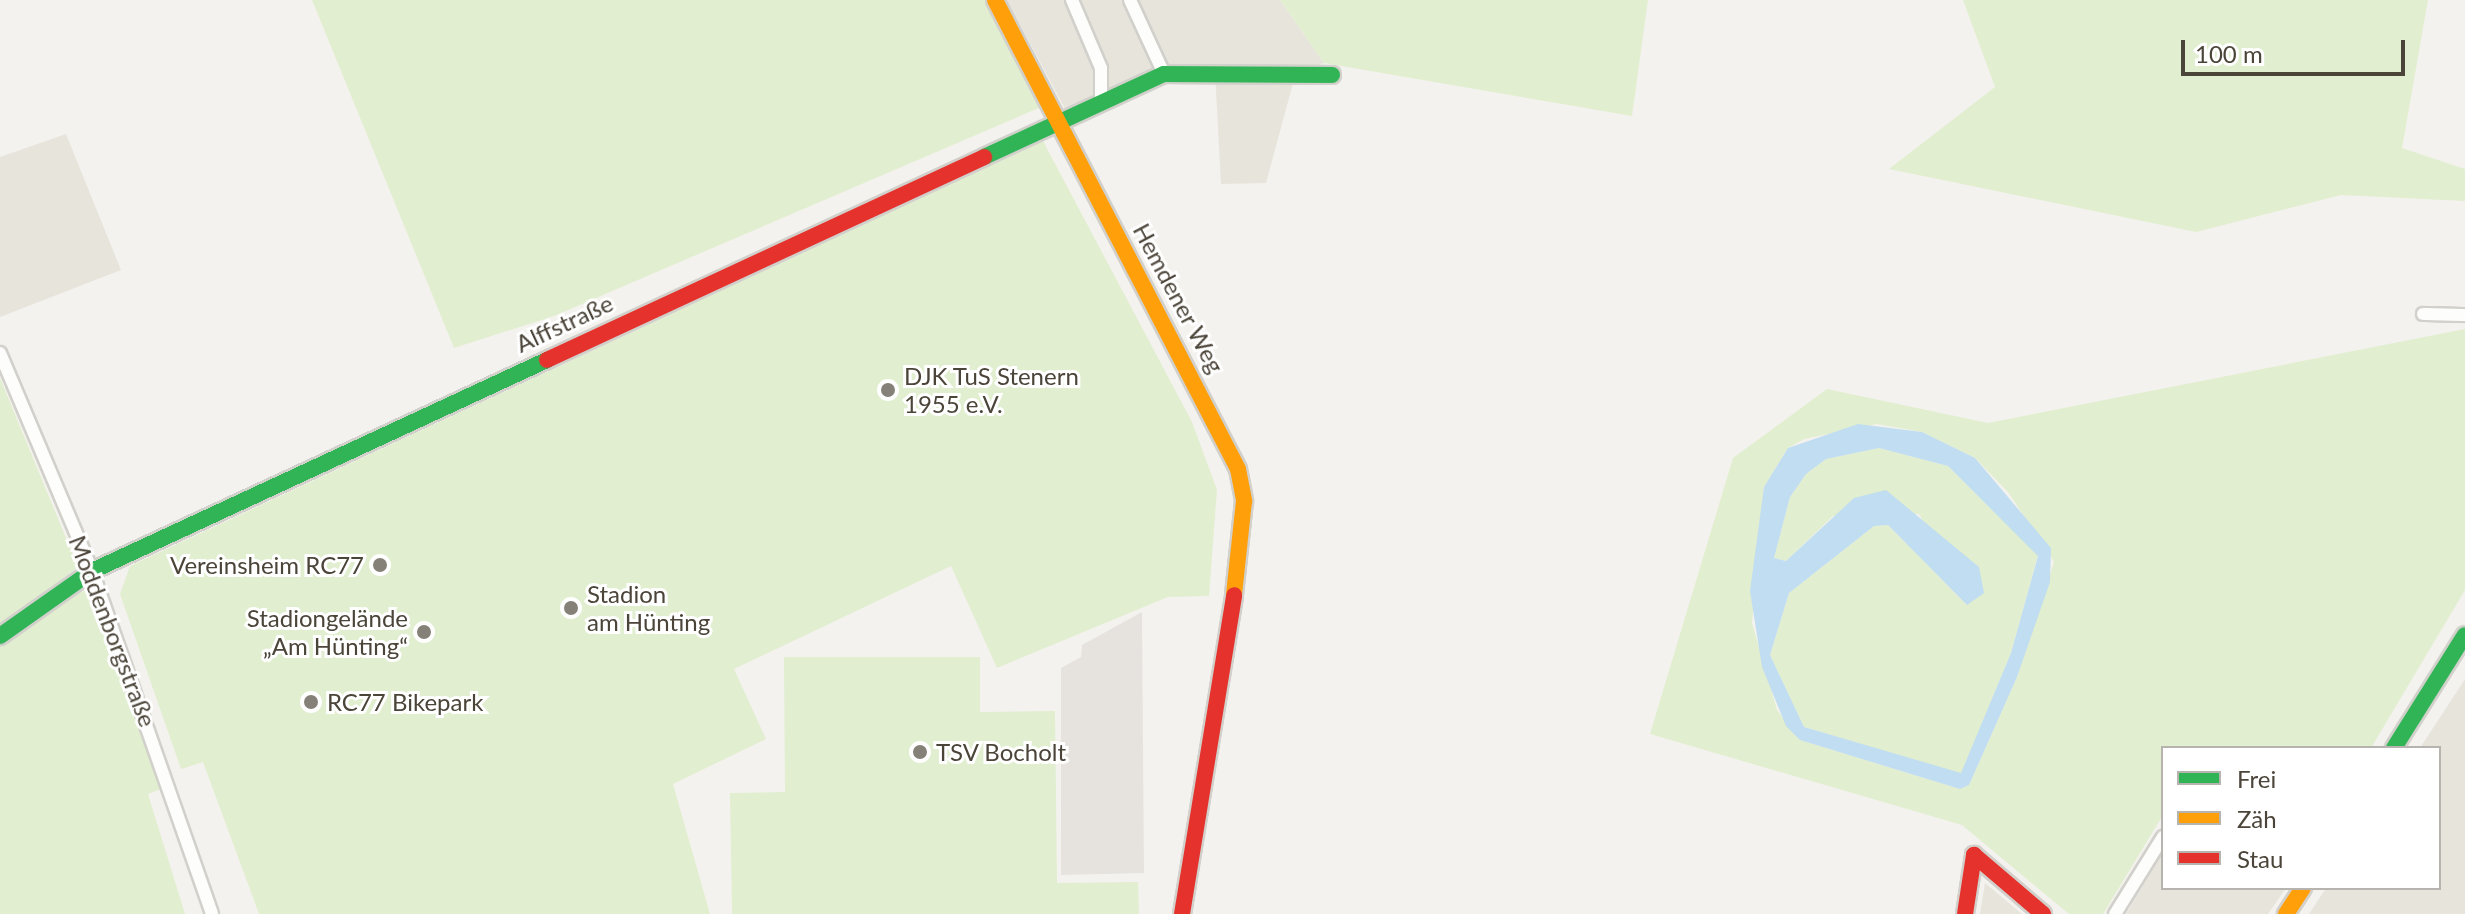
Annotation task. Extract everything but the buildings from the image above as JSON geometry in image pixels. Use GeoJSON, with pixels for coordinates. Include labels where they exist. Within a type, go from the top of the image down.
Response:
{"type":"FeatureCollection","features":[{"type":"Feature","properties":{"kind":"street","name":"Hemdener Weg"},"geometry":{"type":"LineString","coordinates":[[995,0],[1224,434],[1244,501],[1182,914]]}},
{"type":"Feature","properties":{"kind":"street"},"geometry":{"type":"LineString","coordinates":[[1072,0],[1101,68],[1101,102]]}},
{"type":"Feature","properties":{"kind":"street"},"geometry":{"type":"LineString","coordinates":[[1130,0],[1164,74]]}},
{"type":"Feature","properties":{"kind":"street"},"geometry":{"type":"LineString","coordinates":[[1058,121],[1164,74],[1332,75]]}},
{"type":"Feature","properties":{"kind":"street","name":"Alffstraße"},"geometry":{"type":"LineString","coordinates":[[0,636],[92,571],[1058,121]]}},
{"type":"Feature","properties":{"kind":"street"},"geometry":{"type":"LineString","coordinates":[[2423,314],[2465,315]]}},
{"type":"Feature","properties":{"kind":"street","name":"Moddenborgstraße"},"geometry":{"type":"LineString","coordinates":[[0,353],[92,571],[212,914]]}},
{"type":"Feature","properties":{"kind":"street"},"geometry":{"type":"LineString","coordinates":[[2395,746],[2465,635]]}},
{"type":"Feature","properties":{"kind":"street"},"geometry":{"type":"LineString","coordinates":[[2115,914],[2161,840]]}},
{"type":"Feature","properties":{"kind":"street"},"geometry":{"type":"LineString","coordinates":[[1965,914],[1974,855],[2043,914]]}},
{"type":"Feature","properties":{"kind":"street"},"geometry":{"type":"LineString","coordinates":[[2286,914],[2302,890]]}},
{"type":"Feature","properties":{"kind":"shaded area"},"geometry":{"type":"Polygon","coordinates":[[[1007,0],[1280,0],[1324,63],[1295,76],[1266,183],[1221,184],[1215,72],[1187,71],[1071,120],[1007,0]]]}},
{"type":"Feature","properties":{"kind":"shaded area"},"geometry":{"type":"Polygon","coordinates":[[[66,134],[121,270],[0,317],[0,157],[66,134]]]}},
{"type":"Feature","properties":{"kind":"shaded area"},"geometry":{"type":"Polygon","coordinates":[[[1142,612],[1144,873],[1061,875],[1061,668],[1081,657],[1082,645],[1142,612]]]}},
{"type":"Feature","properties":{"kind":"shaded area"},"geometry":{"type":"Polygon","coordinates":[[[2465,679],[2465,914],[2309,914],[2325,890],[2441,890],[2441,746],[2421,746],[2465,679]]]}},
{"type":"Feature","properties":{"kind":"shaded area"},"geometry":{"type":"Polygon","coordinates":[[[2161,856],[2161,890],[2285,890],[2268,914],[2126,914],[2161,856]]]}},
{"type":"Feature","properties":{"kind":"shaded area"},"geometry":{"type":"Polygon","coordinates":[[[1985,883],[2022,914],[1980,914],[1985,883]]]}},
{"type":"Feature","properties":{"kind":"green space"},"geometry":{"type":"Polygon","coordinates":[[[312,0],[987,0],[1046,105],[554,316],[454,348],[312,0]]]}},
{"type":"Feature","properties":{"kind":"green space"},"geometry":{"type":"Polygon","coordinates":[[[1280,0],[1648,0],[1632,116],[1324,63],[1280,0]]]}},
{"type":"Feature","properties":{"kind":"green space"},"geometry":{"type":"Polygon","coordinates":[[[1963,0],[2428,0],[2402,148],[2465,169],[2465,201],[2341,195],[2196,232],[1889,169],[1995,87],[1963,0]]]}},
{"type":"Feature","properties":{"kind":"green space"},"geometry":{"type":"Polygon","coordinates":[[[1043,141],[1192,422],[1217,490],[1209,596],[1168,597],[997,668],[951,566],[734,669],[766,739],[673,784],[710,914],[259,914],[203,762],[181,769],[120,594],[130,566],[1043,141]]]}},
{"type":"Feature","properties":{"kind":"green space"},"geometry":{"type":"Polygon","coordinates":[[[2465,329],[2465,590],[2372,746],[2161,746],[2161,818],[2103,914],[2069,914],[1962,825],[1650,734],[1733,458],[1827,389],[1988,423],[2465,329]],[[1877,424],[1804,439],[1788,448],[1764,487],[1752,623],[1777,710],[1800,740],[1960,789],[1969,785],[2017,677],[2054,562],[2008,492],[1975,458],[1922,432],[1877,424]]]}},
{"type":"Feature","properties":{"kind":"green space"},"geometry":{"type":"Polygon","coordinates":[[[0,378],[78,567],[0,626],[0,378]]]}},
{"type":"Feature","properties":{"kind":"green space"},"geometry":{"type":"Polygon","coordinates":[[[1879,448],[1948,466],[2038,555],[2011,653],[1961,774],[1804,727],[1770,655],[1789,593],[1874,526],[1888,525],[1967,605],[1919,514],[1833,516],[1786,561],[1774,558],[1790,497],[1806,474],[1826,459],[1879,448]]]}},
{"type":"Feature","properties":{"kind":"green space"},"geometry":{"type":"Polygon","coordinates":[[[92,588],[166,787],[148,794],[185,914],[0,914],[0,645],[50,604],[92,588]]]}},
{"type":"Feature","properties":{"kind":"green space","name":"TSV Bocholt"},"geometry":{"type":"Polygon","coordinates":[[[784,657],[980,657],[980,712],[1055,711],[1057,883],[1138,882],[1139,914],[732,914],[730,793],[785,792],[784,657]]]}},
{"type":"Feature","properties":{"kind":"water"},"geometry":{"type":"Polygon","coordinates":[[[1858,424],[1922,432],[1975,458],[2051,548],[2050,582],[2017,677],[1969,785],[1960,789],[1800,740],[1786,726],[1762,667],[1750,591],[1764,487],[1788,448],[1858,424]],[[1879,448],[1826,459],[1806,474],[1790,497],[1774,558],[1786,561],[1854,498],[1886,490],[1979,567],[1984,593],[1967,605],[1888,525],[1874,526],[1789,593],[1770,655],[1804,727],[1961,773],[2011,653],[2038,556],[1948,466],[1879,448]]]}},
{"type":"Feature","properties":{"kind":"traffic: fast"},"geometry":{"type":"LineString","coordinates":[[984,157],[1164,74],[1332,75]]}},
{"type":"Feature","properties":{"kind":"traffic: fast"},"geometry":{"type":"LineString","coordinates":[[0,636],[92,571],[547,360]]}},
{"type":"Feature","properties":{"kind":"traffic: fast"},"geometry":{"type":"LineString","coordinates":[[2395,746],[2465,635]]}},
{"type":"Feature","properties":{"kind":"traffic: slow"},"geometry":{"type":"LineString","coordinates":[[995,0],[1238,469],[1244,501],[1234,595]]}},
{"type":"Feature","properties":{"kind":"traffic: slow"},"geometry":{"type":"LineString","coordinates":[[2286,914],[2302,890]]}},
{"type":"Feature","properties":{"kind":"traffic: jam"},"geometry":{"type":"LineString","coordinates":[[547,360],[984,157]]}},
{"type":"Feature","properties":{"kind":"traffic: jam"},"geometry":{"type":"LineString","coordinates":[[1182,914],[1234,595]]}},
{"type":"Feature","properties":{"kind":"traffic: jam"},"geometry":{"type":"LineString","coordinates":[[1965,914],[1974,855],[2043,914]]}},
{"type":"Feature","properties":{"kind":"place","name":"DJK TuS Stenern 1955 e.V."},"geometry":{"type":"Point","coordinates":[888,390]}},
{"type":"Feature","properties":{"kind":"place","name":"Vereinsheim RC77"},"geometry":{"type":"Point","coordinates":[380,565]}},
{"type":"Feature","properties":{"kind":"place","name":"Stadion am Hünting"},"geometry":{"type":"Point","coordinates":[571,608]}},
{"type":"Feature","properties":{"kind":"place","name":"Stadiongelände „Am Hünting“"},"geometry":{"type":"Point","coordinates":[424,632]}},
{"type":"Feature","properties":{"kind":"place","name":"RC77 Bikepark"},"geometry":{"type":"Point","coordinates":[311,702]}},
{"type":"Feature","properties":{"kind":"place","name":"TSV Bocholt"},"geometry":{"type":"Point","coordinates":[920,752]}}]}
